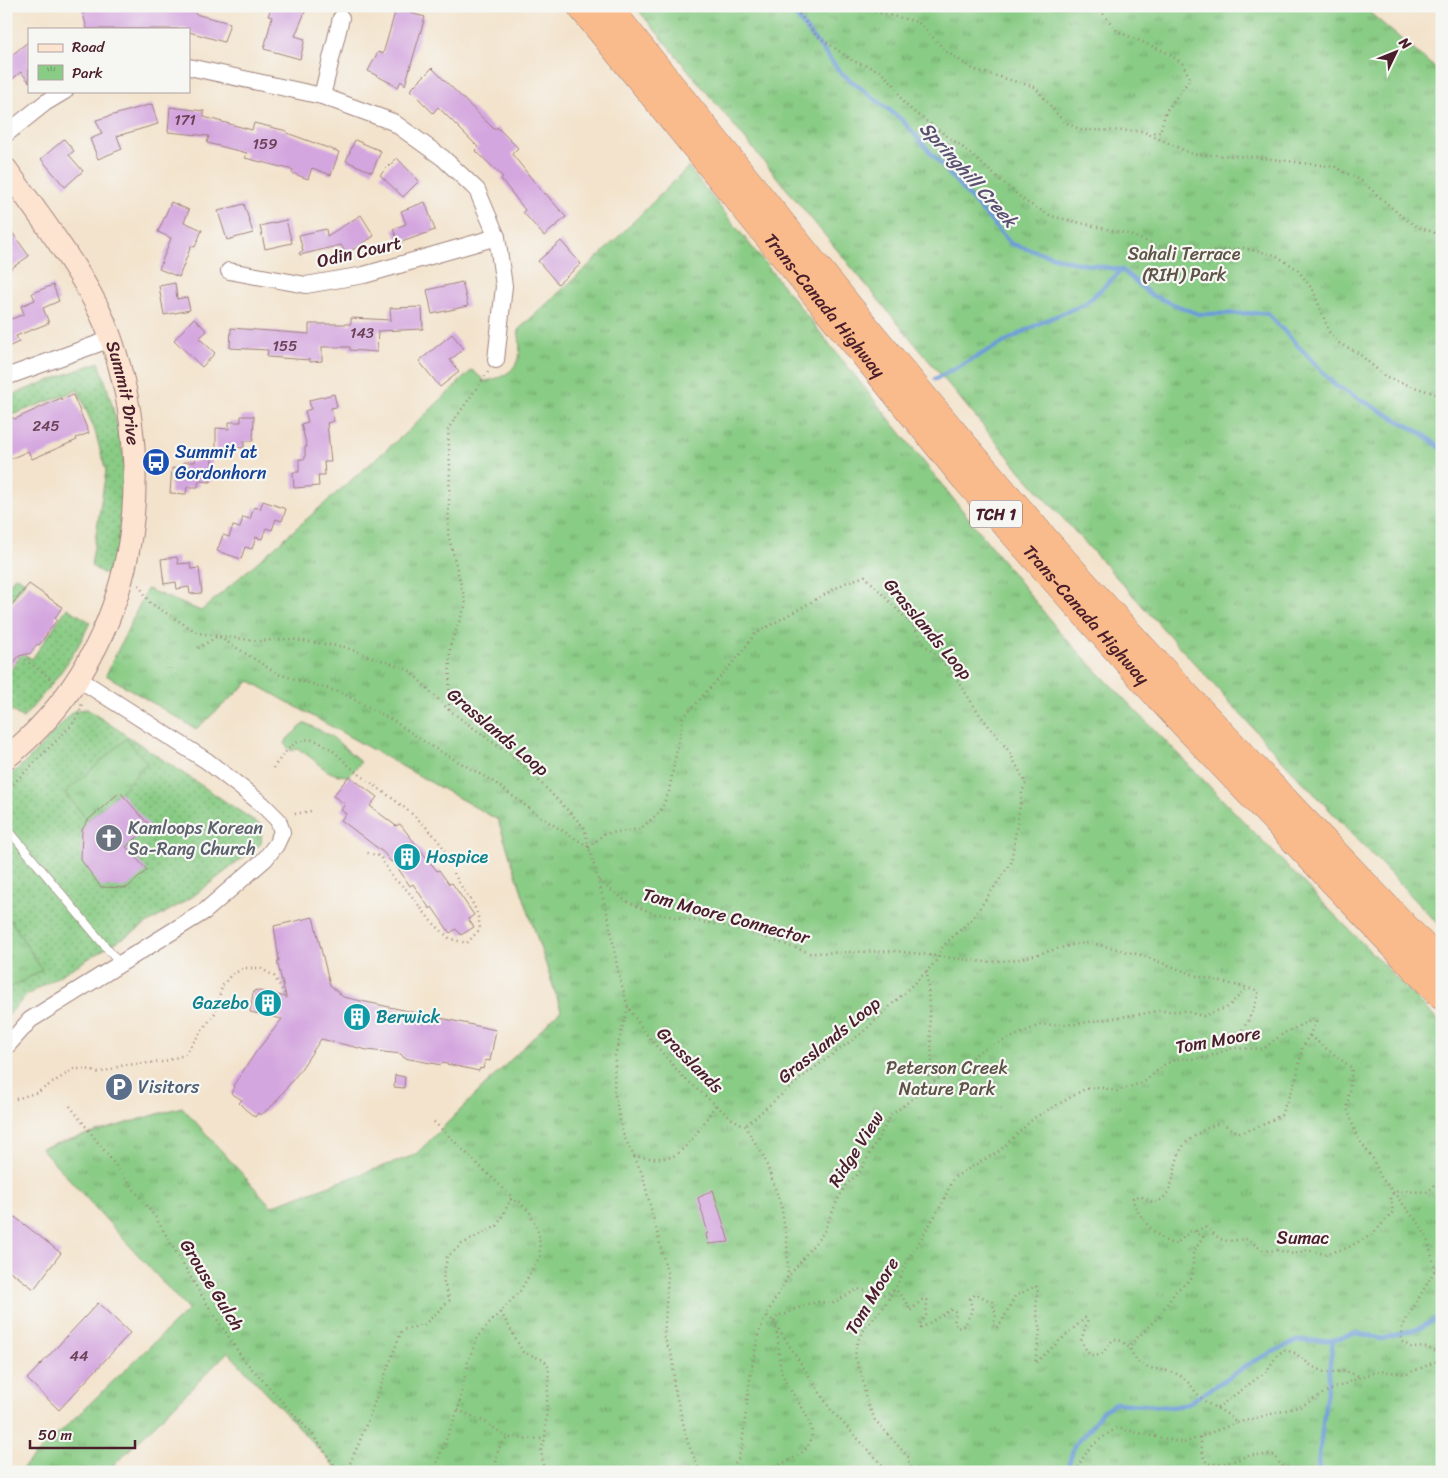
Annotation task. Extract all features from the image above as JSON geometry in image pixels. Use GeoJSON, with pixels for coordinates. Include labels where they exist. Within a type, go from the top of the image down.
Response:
{"type":"FeatureCollection","features":[{"type":"Feature","properties":{"kind":"highway","name":"Trans-Canada Highway"},"geometry":{"type":"LineString","coordinates":[[581,6],[965,478],[1159,697],[1442,996]]}},
{"type":"Feature","properties":{"kind":"highway","name":"Trans-Canada Highway"},"geometry":{"type":"LineString","coordinates":[[607,6],[910,382],[1042,536],[1174,684],[1442,966]]}},
{"type":"Feature","properties":{"kind":"main road","name":"Summit Drive"},"geometry":{"type":"LineString","coordinates":[[6,169],[40,216],[75,270],[100,313],[111,339],[129,401],[135,478],[133,531],[122,586],[79,679],[56,709],[6,758]]}},
{"type":"Feature","properties":{"kind":"street"},"geometry":{"type":"LineString","coordinates":[[322,96],[341,18]]}},
{"type":"Feature","properties":{"kind":"street"},"geometry":{"type":"LineString","coordinates":[[190,67],[322,96],[393,122],[443,158],[477,190],[497,237],[504,286],[496,360]]}},
{"type":"Feature","properties":{"kind":"street"},"geometry":{"type":"LineString","coordinates":[[6,134],[45,103],[63,92]]}},
{"type":"Feature","properties":{"kind":"street","name":"Odin Court"},"geometry":{"type":"LineString","coordinates":[[229,271],[306,284],[364,275],[497,237]]}},
{"type":"Feature","properties":{"kind":"street"},"geometry":{"type":"LineString","coordinates":[[6,377],[111,339]]}},
{"type":"Feature","properties":{"kind":"street"},"geometry":{"type":"LineString","coordinates":[[6,1047],[30,1020],[205,911],[265,859],[276,845],[282,832],[278,820],[262,804],[215,768],[79,679]]}},
{"type":"Feature","properties":{"kind":"lane"},"geometry":{"type":"LineString","coordinates":[[6,827],[120,964]]}},
{"type":"Feature","properties":{"kind":"path"},"geometry":{"type":"LineString","coordinates":[[793,6],[815,34],[853,61],[878,70],[893,83],[904,102],[915,113],[962,146],[1026,202],[1050,216],[1128,234],[1164,248],[1186,253],[1244,248],[1276,256],[1297,270],[1313,290],[1330,334],[1339,343],[1358,353],[1387,378],[1442,396]]}},
{"type":"Feature","properties":{"kind":"path"},"geometry":{"type":"LineString","coordinates":[[851,6],[918,22],[947,52],[974,70],[1035,87],[1063,121],[1081,130],[1142,131],[1150,133],[1192,154],[1256,157],[1335,167],[1363,182],[1401,216],[1418,228],[1442,235]]}},
{"type":"Feature","properties":{"kind":"path"},"geometry":{"type":"LineString","coordinates":[[1097,6],[1116,31],[1168,53],[1186,67],[1190,80],[1166,111],[1160,132],[1150,133]]}},
{"type":"Feature","properties":{"kind":"path"},"geometry":{"type":"LineString","coordinates":[[450,710],[450,646],[466,604],[448,534],[450,468],[448,429],[496,360]]}},
{"type":"Feature","properties":{"kind":"path","name":"Grasslands Loop"},"geometry":{"type":"LineString","coordinates":[[135,580],[150,603],[198,634],[260,640],[290,639],[344,647],[409,670],[450,710],[517,760],[544,786],[584,827],[589,847],[604,834],[640,829],[660,812],[669,791],[683,718],[738,657],[755,634],[845,583],[865,576],[914,627],[926,646],[956,678],[980,715],[1008,750],[1026,783],[1022,792],[1011,863],[972,919],[943,946],[939,956],[927,971],[863,1032],[802,1078],[745,1126]]}},
{"type":"Feature","properties":{"kind":"path"},"geometry":{"type":"LineString","coordinates":[[198,648],[218,636],[278,674],[342,693],[394,721],[428,745],[494,782],[542,818],[589,847]]}},
{"type":"Feature","properties":{"kind":"path"},"geometry":{"type":"LineString","coordinates":[[25,660],[45,674],[56,686]]}},
{"type":"Feature","properties":{"kind":"path"},"geometry":{"type":"LineString","coordinates":[[6,791],[71,726],[83,704]]}},
{"type":"Feature","properties":{"kind":"path"},"geometry":{"type":"LineString","coordinates":[[273,768],[292,745],[303,740],[314,740],[328,747],[354,770],[402,805],[430,832],[453,865],[454,873],[478,911],[480,929],[467,943],[450,939],[392,877],[380,856],[376,853],[364,852]]}},
{"type":"Feature","properties":{"kind":"path"},"geometry":{"type":"LineString","coordinates":[[295,814],[311,811]]}},
{"type":"Feature","properties":{"kind":"path","name":"Grasslands"},"geometry":{"type":"LineString","coordinates":[[589,847],[628,1007],[642,1030],[683,1077],[745,1126],[764,1157],[781,1205],[787,1240],[788,1277]]}},
{"type":"Feature","properties":{"kind":"path","name":"Tom Moore Connector"},"geometry":{"type":"LineString","coordinates":[[598,880],[626,901],[652,912],[737,928],[810,953],[896,951],[985,962],[1016,960],[1075,944],[1092,943],[1141,956],[1197,976],[1247,988]]}},
{"type":"Feature","properties":{"kind":"path"},"geometry":{"type":"LineString","coordinates":[[16,1099],[38,1092],[74,1069],[87,1069],[99,1073],[124,1066],[162,1062],[184,1055],[215,1013],[222,986],[230,976],[244,968],[260,968],[274,976],[287,998]]}},
{"type":"Feature","properties":{"kind":"path"},"geometry":{"type":"LineString","coordinates":[[926,1086],[932,1061],[927,971]]}},
{"type":"Feature","properties":{"kind":"path"},"geometry":{"type":"LineString","coordinates":[[1232,1048],[1230,1041],[1242,1032],[1259,994],[1256,990],[1247,988]]}},
{"type":"Feature","properties":{"kind":"path","name":"Ridge View"},"geometry":{"type":"LineString","coordinates":[[730,1472],[738,1459],[742,1445],[750,1379],[758,1335],[766,1315],[788,1277],[824,1232],[846,1185],[860,1173],[891,1115],[926,1086],[982,1050],[1040,1025],[1075,1024],[1159,1011],[1184,1011],[1203,1016],[1228,1007],[1247,988]]}},
{"type":"Feature","properties":{"kind":"path"},"geometry":{"type":"LineString","coordinates":[[628,1007],[615,1056],[614,1092],[623,1134],[642,1173],[668,1276],[664,1337],[673,1358],[674,1386],[688,1443],[700,1472]]}},
{"type":"Feature","properties":{"kind":"path","name":"Tom Moore"},"geometry":{"type":"LineString","coordinates":[[912,1472],[908,1458],[875,1420],[866,1400],[862,1375],[855,1357],[857,1342],[884,1308],[892,1290],[942,1204],[953,1178],[1000,1151],[1034,1118],[1086,1089],[1098,1087],[1117,1091],[1144,1082],[1172,1061],[1205,1058],[1232,1048],[1263,1049],[1284,1033],[1314,1019],[1316,1022],[1302,1050],[1297,1076],[1281,1115],[1242,1132],[1235,1131],[1223,1124],[1214,1125],[1182,1147],[1168,1192],[1163,1200],[1156,1203],[1140,1196],[1133,1198],[1133,1205],[1150,1228],[1166,1243],[1176,1244],[1192,1230],[1196,1231]]}},
{"type":"Feature","properties":{"kind":"path"},"geometry":{"type":"LineString","coordinates":[[1310,1036],[1352,1068],[1347,1108],[1358,1137],[1373,1159],[1380,1176],[1420,1225],[1436,1271]]}},
{"type":"Feature","properties":{"kind":"path"},"geometry":{"type":"LineString","coordinates":[[634,1156],[648,1158],[674,1156],[695,1136],[716,1104]]}},
{"type":"Feature","properties":{"kind":"path","name":"Grouse Gulch"},"geometry":{"type":"LineString","coordinates":[[70,1106],[156,1218],[200,1293],[243,1358],[313,1435],[339,1472]]}},
{"type":"Feature","properties":{"kind":"path"},"geometry":{"type":"LineString","coordinates":[[346,1472],[359,1444],[402,1330],[424,1325],[450,1300],[443,1280],[447,1258],[462,1244],[497,1226],[512,1198],[432,1120]]}},
{"type":"Feature","properties":{"kind":"path"},"geometry":{"type":"LineString","coordinates":[[1393,1193],[1399,1191],[1428,1192],[1436,1183],[1442,1182]]}},
{"type":"Feature","properties":{"kind":"path","name":"Sumac"},"geometry":{"type":"LineString","coordinates":[[1196,1231],[1205,1227],[1220,1239],[1227,1241],[1247,1239],[1264,1250],[1278,1250],[1293,1254],[1307,1250],[1325,1254],[1347,1248],[1373,1234],[1392,1212],[1391,1199],[1393,1193]]}},
{"type":"Feature","properties":{"kind":"path"},"geometry":{"type":"LineString","coordinates":[[432,1472],[458,1410],[468,1361],[478,1336],[520,1290],[540,1256],[539,1234],[530,1212],[520,1202],[510,1200]]}},
{"type":"Feature","properties":{"kind":"path"},"geometry":{"type":"LineString","coordinates":[[1130,1348],[1159,1316],[1176,1291],[1191,1279],[1193,1253],[1203,1237],[1196,1231]]}},
{"type":"Feature","properties":{"kind":"path"},"geometry":{"type":"LineString","coordinates":[[1442,1258],[1402,1327],[1401,1341],[1412,1348],[1425,1347],[1442,1354]]}},
{"type":"Feature","properties":{"kind":"path"},"geometry":{"type":"LineString","coordinates":[[761,1472],[799,1455],[810,1443],[812,1435],[796,1395],[783,1378],[779,1365],[774,1322],[778,1315],[786,1314],[807,1304],[818,1302],[833,1303],[858,1289],[882,1295],[896,1290],[907,1303],[910,1311],[914,1310],[922,1300],[927,1300],[926,1315],[920,1324],[921,1328],[952,1309],[956,1312],[954,1324],[957,1328],[965,1325],[972,1310],[970,1299],[976,1294],[992,1302],[996,1315],[993,1325],[996,1328],[1001,1323],[1015,1296],[1036,1286],[1038,1290],[1036,1308],[1040,1332],[1035,1363],[1085,1318],[1089,1323],[1081,1341],[1089,1354],[1095,1356],[1102,1354],[1115,1339],[1122,1341],[1130,1348],[1135,1361],[1143,1366],[1176,1374],[1193,1388],[1203,1400],[1228,1412],[1236,1423]]}},
{"type":"Feature","properties":{"kind":"path"},"geometry":{"type":"LineString","coordinates":[[501,1312],[523,1352],[548,1362],[550,1368],[545,1439],[541,1449],[544,1472]]}},
{"type":"Feature","properties":{"kind":"path"},"geometry":{"type":"LineString","coordinates":[[766,1315],[774,1322],[830,1410],[889,1472]]}},
{"type":"Feature","properties":{"kind":"path"},"geometry":{"type":"LineString","coordinates":[[1218,1408],[1267,1371],[1277,1355],[1284,1350],[1303,1357],[1313,1367],[1326,1373],[1345,1371],[1361,1377]]}},
{"type":"Feature","properties":{"kind":"path"},"geometry":{"type":"LineString","coordinates":[[1077,1472],[1081,1458],[1088,1450],[1117,1428],[1184,1443],[1236,1423],[1302,1406],[1324,1393],[1361,1377],[1380,1371],[1407,1374],[1442,1359]]}},
{"type":"Feature","properties":{"kind":"path"},"geometry":{"type":"LineString","coordinates":[[458,1410],[487,1423],[508,1438],[545,1439]]}},
{"type":"Feature","properties":{"kind":"path"},"geometry":{"type":"LineString","coordinates":[[1200,1437],[1204,1460],[1208,1464],[1224,1464],[1251,1455],[1274,1455],[1286,1472]]}},
{"type":"Feature","properties":{"kind":"path"},"geometry":{"type":"LineString","coordinates":[[497,1472],[495,1460],[499,1447],[508,1438]]}},
{"type":"Feature","properties":{"kind":"green space","name":"Sahali Terrace (RIH) Park"},"geometry":{"type":"Polygon","coordinates":[[[635,6],[1362,6],[1442,74],[1442,928],[1282,760],[1022,473],[635,6]]]}},
{"type":"Feature","properties":{"kind":"green space","name":"Peterson Creek Nature Park"},"geometry":{"type":"Polygon","coordinates":[[[688,167],[1062,635],[1442,1025],[1442,1472],[340,1472],[228,1352],[107,1472],[18,1472],[188,1310],[41,1148],[182,1107],[271,1206],[415,1155],[561,1010],[498,820],[250,681],[196,729],[106,675],[147,589],[201,611],[409,430],[472,370],[485,381],[496,379],[511,371],[520,350],[518,330],[600,255],[688,167]]]}},
{"type":"Feature","properties":{"kind":"green space"},"geometry":{"type":"Polygon","coordinates":[[[99,362],[117,423],[125,466],[126,508],[123,535],[111,578],[91,566],[106,471],[95,431],[78,390],[12,415],[6,404],[6,397],[99,362]]]}},
{"type":"Feature","properties":{"kind":"green space"},"geometry":{"type":"Polygon","coordinates":[[[15,576],[25,582],[6,609],[6,589],[15,576]]]}},
{"type":"Feature","properties":{"kind":"green space"},"geometry":{"type":"Polygon","coordinates":[[[67,608],[90,622],[69,661],[23,718],[6,707],[6,677],[22,653],[32,659],[67,608]]]}},
{"type":"Feature","properties":{"kind":"green space"},"geometry":{"type":"Polygon","coordinates":[[[87,709],[262,826],[261,844],[192,897],[27,995],[6,1017],[6,779],[27,761],[75,710],[87,709]]]}},
{"type":"Feature","properties":{"kind":"green space"},"geometry":{"type":"Polygon","coordinates":[[[305,723],[331,736],[361,762],[349,776],[326,770],[304,753],[297,749],[291,751],[285,745],[287,739],[305,723]]]}},
{"type":"Feature","properties":{"kind":"green space"},"geometry":{"type":"Polygon","coordinates":[[[126,739],[147,763],[120,792],[88,820],[65,793],[126,739]]]}},
{"type":"Feature","properties":{"kind":"green space"},"geometry":{"type":"Polygon","coordinates":[[[11,920],[42,970],[6,990],[6,924],[11,920]]]}},
{"type":"Feature","properties":{"kind":"building"},"geometry":{"type":"Polygon","coordinates":[[[81,6],[196,8],[195,14],[230,23],[224,42],[190,32],[190,28],[87,28],[81,6]]]}},
{"type":"Feature","properties":{"kind":"building"},"geometry":{"type":"Polygon","coordinates":[[[272,6],[291,6],[305,12],[295,36],[305,39],[300,59],[264,49],[272,17],[268,16],[272,6]]]}},
{"type":"Feature","properties":{"kind":"building"},"geometry":{"type":"Polygon","coordinates":[[[396,9],[425,17],[405,85],[401,81],[398,87],[368,71],[378,52],[383,54],[396,9]]]}},
{"type":"Feature","properties":{"kind":"building"},"geometry":{"type":"Polygon","coordinates":[[[28,42],[28,81],[21,72],[6,84],[6,60],[28,42]]]}},
{"type":"Feature","properties":{"kind":"building"},"geometry":{"type":"Polygon","coordinates":[[[432,68],[495,130],[497,127],[518,148],[512,154],[544,194],[566,217],[544,236],[523,212],[525,210],[501,179],[503,177],[475,150],[478,147],[438,107],[433,113],[410,90],[432,68]]]}},
{"type":"Feature","properties":{"kind":"building"},"geometry":{"type":"Polygon","coordinates":[[[152,104],[158,124],[117,136],[122,149],[98,159],[90,139],[102,134],[96,120],[152,104]]]}},
{"type":"Feature","properties":{"kind":"building"},"geometry":{"type":"Polygon","coordinates":[[[170,107],[204,111],[204,117],[252,130],[254,123],[287,131],[287,133],[339,152],[331,175],[312,168],[308,179],[292,173],[293,170],[245,158],[247,153],[207,143],[209,136],[168,132],[170,107]]]}},
{"type":"Feature","properties":{"kind":"building"},"geometry":{"type":"Polygon","coordinates":[[[64,139],[74,151],[69,155],[83,171],[65,187],[41,159],[64,139]]]}},
{"type":"Feature","properties":{"kind":"building"},"geometry":{"type":"Polygon","coordinates":[[[355,140],[381,151],[372,172],[346,161],[355,140]]]}},
{"type":"Feature","properties":{"kind":"building"},"geometry":{"type":"Polygon","coordinates":[[[397,158],[419,181],[403,197],[380,175],[397,158]]]}},
{"type":"Feature","properties":{"kind":"building"},"geometry":{"type":"Polygon","coordinates":[[[171,202],[189,210],[184,222],[202,230],[195,247],[191,246],[179,277],[159,269],[171,238],[158,232],[171,202]]]}},
{"type":"Feature","properties":{"kind":"building"},"geometry":{"type":"Polygon","coordinates":[[[425,202],[435,230],[399,243],[393,229],[406,224],[401,211],[425,202]]]}},
{"type":"Feature","properties":{"kind":"building"},"geometry":{"type":"Polygon","coordinates":[[[244,204],[253,233],[227,240],[218,211],[244,204]]]}},
{"type":"Feature","properties":{"kind":"building"},"geometry":{"type":"Polygon","coordinates":[[[361,215],[374,236],[346,254],[341,245],[300,255],[299,253],[303,251],[299,235],[326,229],[327,236],[361,215]]]}},
{"type":"Feature","properties":{"kind":"building"},"geometry":{"type":"Polygon","coordinates":[[[286,220],[292,243],[265,249],[260,226],[286,220]]]}},
{"type":"Feature","properties":{"kind":"building"},"geometry":{"type":"Polygon","coordinates":[[[6,224],[29,256],[6,272],[6,224]]]}},
{"type":"Feature","properties":{"kind":"building"},"geometry":{"type":"Polygon","coordinates":[[[561,241],[581,264],[558,284],[538,261],[561,241]]]}},
{"type":"Feature","properties":{"kind":"building"},"geometry":{"type":"Polygon","coordinates":[[[462,282],[468,306],[432,314],[427,290],[462,282]]]}},
{"type":"Feature","properties":{"kind":"building"},"geometry":{"type":"Polygon","coordinates":[[[175,283],[177,299],[187,297],[190,310],[164,315],[159,286],[175,283]]]}},
{"type":"Feature","properties":{"kind":"building"},"geometry":{"type":"Polygon","coordinates":[[[53,285],[59,301],[43,308],[49,323],[16,336],[19,342],[6,348],[6,313],[9,320],[24,314],[21,306],[35,300],[32,293],[53,285]]]}},
{"type":"Feature","properties":{"kind":"building"},"geometry":{"type":"Polygon","coordinates":[[[422,307],[423,329],[378,331],[377,352],[350,350],[350,347],[322,347],[322,361],[310,362],[310,360],[267,357],[268,350],[230,348],[231,328],[309,334],[309,324],[351,324],[351,318],[391,320],[390,308],[422,307]]]}},
{"type":"Feature","properties":{"kind":"building"},"geometry":{"type":"Polygon","coordinates":[[[194,318],[207,331],[199,338],[215,353],[202,367],[174,340],[194,318]]]}},
{"type":"Feature","properties":{"kind":"building"},"geometry":{"type":"Polygon","coordinates":[[[452,334],[464,349],[450,360],[459,372],[440,387],[419,361],[452,334]]]}},
{"type":"Feature","properties":{"kind":"building"},"geometry":{"type":"Polygon","coordinates":[[[334,394],[337,407],[331,408],[334,421],[327,423],[331,462],[324,462],[325,475],[318,475],[319,486],[294,488],[293,472],[299,472],[299,459],[305,459],[305,447],[307,447],[301,424],[308,422],[305,411],[311,409],[309,400],[334,394]]]}},
{"type":"Feature","properties":{"kind":"building"},"geometry":{"type":"Polygon","coordinates":[[[73,395],[89,433],[32,459],[28,451],[6,461],[6,414],[15,419],[61,398],[62,400],[73,395]]]}},
{"type":"Feature","properties":{"kind":"building"},"geometry":{"type":"Polygon","coordinates":[[[241,416],[254,416],[253,441],[244,441],[244,448],[232,447],[232,454],[216,453],[216,428],[229,429],[229,422],[241,422],[241,416]]]}},
{"type":"Feature","properties":{"kind":"building"},"geometry":{"type":"Polygon","coordinates":[[[196,455],[212,456],[211,482],[199,481],[198,487],[187,487],[186,494],[170,493],[172,468],[183,469],[183,462],[195,462],[196,455]]]}},
{"type":"Feature","properties":{"kind":"building"},"geometry":{"type":"Polygon","coordinates":[[[263,501],[286,509],[282,521],[276,519],[272,530],[266,528],[262,539],[256,537],[252,549],[245,547],[241,559],[217,551],[223,535],[229,537],[233,526],[240,528],[243,517],[250,519],[254,507],[260,509],[263,501]]]}},
{"type":"Feature","properties":{"kind":"building"},"geometry":{"type":"Polygon","coordinates":[[[177,557],[178,564],[190,563],[191,569],[199,568],[202,593],[190,594],[189,587],[177,589],[176,582],[164,584],[161,559],[177,557]]]}},
{"type":"Feature","properties":{"kind":"building"},"geometry":{"type":"Polygon","coordinates":[[[29,584],[62,607],[55,618],[57,620],[39,645],[37,644],[31,653],[19,656],[6,673],[6,612],[29,584]]]}},
{"type":"Feature","properties":{"kind":"building","name":"Hospice"},"geometry":{"type":"Polygon","coordinates":[[[349,776],[377,797],[370,806],[396,826],[400,824],[437,871],[439,870],[449,884],[452,883],[474,915],[468,919],[474,927],[461,935],[456,929],[450,933],[413,884],[410,886],[393,861],[391,862],[384,853],[341,820],[346,814],[341,810],[345,804],[333,796],[349,776]]]}},
{"type":"Feature","properties":{"kind":"building","name":"Kamloops Korean Sa-Rang Church"},"geometry":{"type":"Polygon","coordinates":[[[120,792],[150,826],[126,847],[147,870],[127,888],[101,887],[81,860],[82,830],[88,820],[120,792]]]}},
{"type":"Feature","properties":{"kind":"building","name":"Berwick"},"geometry":{"type":"Polygon","coordinates":[[[313,917],[330,985],[343,997],[496,1030],[490,1061],[485,1060],[483,1069],[480,1068],[479,1071],[442,1063],[441,1065],[404,1058],[401,1054],[367,1050],[321,1039],[299,1072],[274,1104],[261,1115],[258,1113],[255,1117],[245,1109],[239,1103],[242,1100],[231,1093],[235,1087],[233,1086],[256,1052],[282,1019],[250,1012],[253,993],[255,990],[286,997],[277,961],[279,961],[274,926],[313,917]]]}},
{"type":"Feature","properties":{"kind":"building"},"geometry":{"type":"Polygon","coordinates":[[[395,1075],[405,1077],[404,1088],[394,1087],[395,1075]]]}},
{"type":"Feature","properties":{"kind":"building"},"geometry":{"type":"Polygon","coordinates":[[[713,1190],[729,1242],[708,1244],[706,1234],[708,1233],[698,1198],[713,1190]]]}},
{"type":"Feature","properties":{"kind":"building"},"geometry":{"type":"Polygon","coordinates":[[[6,1210],[61,1253],[34,1289],[6,1268],[6,1210]]]}},
{"type":"Feature","properties":{"kind":"building"},"geometry":{"type":"Polygon","coordinates":[[[98,1303],[130,1333],[59,1410],[27,1379],[98,1303]]]}},
{"type":"Feature","properties":{"kind":"waterway","name":"Springhill Creek"},"geometry":{"type":"LineString","coordinates":[[788,6],[841,73],[902,120],[1011,244],[1072,262],[1122,270],[1151,295],[1198,314],[1267,313],[1336,386],[1423,434],[1442,449]]}},
{"type":"Feature","properties":{"kind":"waterway"},"geometry":{"type":"LineString","coordinates":[[935,379],[1042,322],[1085,304],[1122,270]]}},
{"type":"Feature","properties":{"kind":"waterway"},"geometry":{"type":"LineString","coordinates":[[1070,1472],[1069,1463],[1075,1444],[1088,1431],[1102,1411],[1116,1403],[1172,1407],[1187,1404],[1254,1361],[1296,1341],[1333,1340],[1357,1333],[1382,1339],[1422,1327],[1442,1315]]}},
{"type":"Feature","properties":{"kind":"waterway"},"geometry":{"type":"LineString","coordinates":[[1320,1472],[1318,1464],[1333,1340]]}},
{"type":"Feature","properties":{"kind":"place","name":"Summit at Gordonhorn"},"geometry":{"type":"Point","coordinates":[156,462]}},
{"type":"Feature","properties":{"kind":"place","name":"Kamloops Korean Sa-Rang Church"},"geometry":{"type":"Point","coordinates":[109,838]}},
{"type":"Feature","properties":{"kind":"place","name":"Hospice"},"geometry":{"type":"Point","coordinates":[407,857]}},
{"type":"Feature","properties":{"kind":"place","name":"Gazebo"},"geometry":{"type":"Point","coordinates":[268,1003]}},
{"type":"Feature","properties":{"kind":"place","name":"Berwick"},"geometry":{"type":"Point","coordinates":[357,1017]}},
{"type":"Feature","properties":{"kind":"place","name":"Visitors"},"geometry":{"type":"Point","coordinates":[119,1087]}}]}
